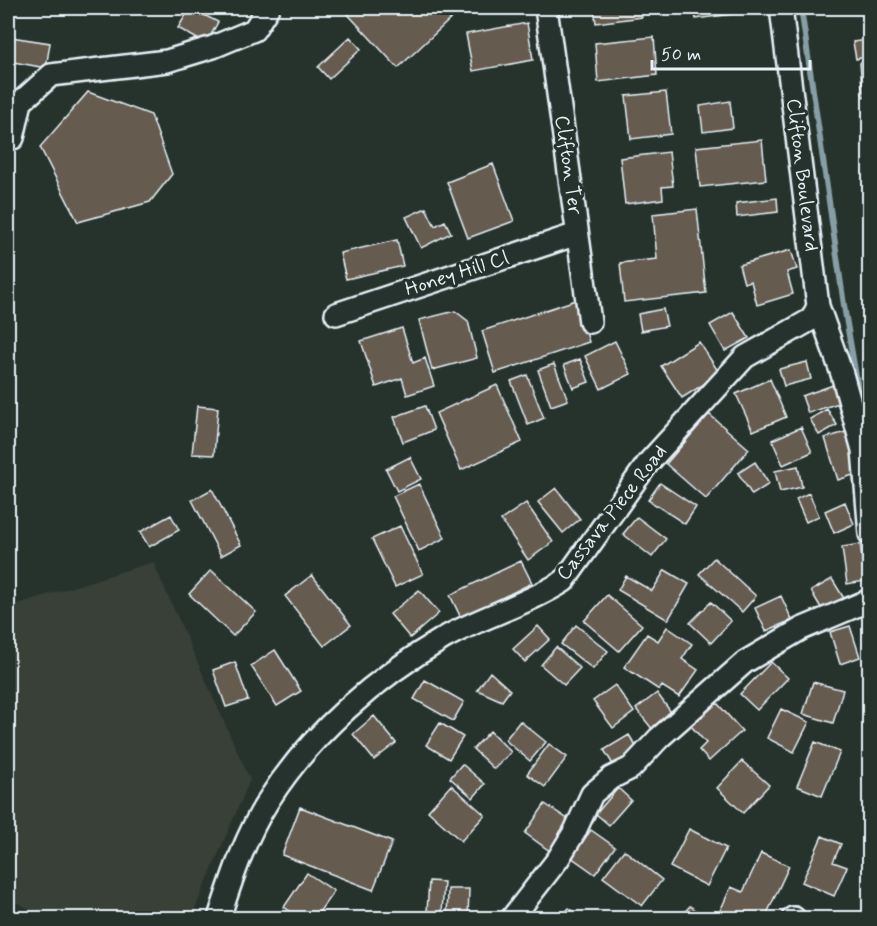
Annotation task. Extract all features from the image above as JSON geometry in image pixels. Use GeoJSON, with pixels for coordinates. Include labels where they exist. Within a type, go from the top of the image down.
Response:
{"type":"FeatureCollection","features":[{"type":"Feature","properties":{"kind":"street"},"geometry":{"type":"LineString","coordinates":[[8,138],[12,138],[21,102],[51,75],[167,61],[202,51],[254,30],[268,8]]}},
{"type":"Feature","properties":{"kind":"street","name":"Clifton Ter"},"geometry":{"type":"LineString","coordinates":[[546,8],[590,322]]}},
{"type":"Feature","properties":{"kind":"street","name":"Clifton Boulevard"},"geometry":{"type":"LineString","coordinates":[[781,8],[818,306],[842,374],[863,450],[870,534]]}},
{"type":"Feature","properties":{"kind":"street","name":"Honey Hill Cl"},"geometry":{"type":"LineString","coordinates":[[336,314],[578,234]]}},
{"type":"Feature","properties":{"kind":"street","name":"Cassava Piece Road"},"geometry":{"type":"LineString","coordinates":[[219,918],[235,867],[268,801],[319,736],[381,681],[445,638],[544,594],[564,581],[648,463],[745,357],[812,319],[818,306]]}},
{"type":"Feature","properties":{"kind":"street"},"geometry":{"type":"LineString","coordinates":[[512,918],[558,859],[575,831],[592,794],[611,778],[631,768],[660,738],[745,662],[801,629],[870,600]]}},
{"type":"Feature","properties":{"kind":"shaded area"},"geometry":{"type":"Polygon","coordinates":[[[153,562],[250,780],[191,918],[47,918],[8,898],[8,607],[153,562]]]}},
{"type":"Feature","properties":{"kind":"building"},"geometry":{"type":"Polygon","coordinates":[[[190,8],[218,22],[206,44],[178,28],[190,8]]]}},
{"type":"Feature","properties":{"kind":"building"},"geometry":{"type":"Polygon","coordinates":[[[342,8],[454,8],[458,12],[398,68],[342,8]]]}},
{"type":"Feature","properties":{"kind":"building"},"geometry":{"type":"Polygon","coordinates":[[[594,8],[640,8],[642,17],[596,23],[594,8]]]}},
{"type":"Feature","properties":{"kind":"building"},"geometry":{"type":"Polygon","coordinates":[[[694,8],[739,8],[740,13],[696,19],[694,8]]]}},
{"type":"Feature","properties":{"kind":"building"},"geometry":{"type":"Polygon","coordinates":[[[527,23],[533,60],[473,71],[466,34],[527,23]]]}},
{"type":"Feature","properties":{"kind":"building"},"geometry":{"type":"Polygon","coordinates":[[[11,37],[50,43],[46,68],[8,61],[11,37]]]}},
{"type":"Feature","properties":{"kind":"building"},"geometry":{"type":"Polygon","coordinates":[[[350,37],[361,49],[329,79],[318,67],[350,37]]]}},
{"type":"Feature","properties":{"kind":"building"},"geometry":{"type":"Polygon","coordinates":[[[654,37],[657,75],[598,82],[595,43],[654,37]]]}},
{"type":"Feature","properties":{"kind":"building"},"geometry":{"type":"Polygon","coordinates":[[[868,40],[870,56],[856,59],[853,42],[868,40]]]}},
{"type":"Feature","properties":{"kind":"building"},"geometry":{"type":"Polygon","coordinates":[[[870,61],[870,96],[863,97],[860,63],[870,61]]]}},
{"type":"Feature","properties":{"kind":"building"},"geometry":{"type":"Polygon","coordinates":[[[88,92],[151,115],[172,174],[150,202],[78,222],[40,147],[88,92]]]}},
{"type":"Feature","properties":{"kind":"building"},"geometry":{"type":"Polygon","coordinates":[[[666,92],[671,134],[631,139],[626,96],[666,92]]]}},
{"type":"Feature","properties":{"kind":"building"},"geometry":{"type":"Polygon","coordinates":[[[730,101],[733,128],[703,132],[700,106],[730,101]]]}},
{"type":"Feature","properties":{"kind":"building"},"geometry":{"type":"Polygon","coordinates":[[[762,140],[766,180],[700,187],[696,147],[762,140]]]}},
{"type":"Feature","properties":{"kind":"building"},"geometry":{"type":"Polygon","coordinates":[[[669,152],[673,186],[662,187],[663,199],[625,204],[620,158],[669,152]]]}},
{"type":"Feature","properties":{"kind":"building"},"geometry":{"type":"Polygon","coordinates":[[[493,164],[514,221],[468,238],[447,182],[493,164]]]}},
{"type":"Feature","properties":{"kind":"building"},"geometry":{"type":"Polygon","coordinates":[[[777,198],[778,212],[737,217],[736,203],[777,198]]]}},
{"type":"Feature","properties":{"kind":"building"},"geometry":{"type":"Polygon","coordinates":[[[426,208],[435,226],[445,221],[451,233],[421,248],[406,217],[426,208]]]}},
{"type":"Feature","properties":{"kind":"building"},"geometry":{"type":"Polygon","coordinates":[[[697,209],[706,293],[624,302],[620,263],[657,259],[653,214],[697,209]]]}},
{"type":"Feature","properties":{"kind":"building"},"geometry":{"type":"Polygon","coordinates":[[[397,240],[403,266],[346,279],[340,253],[397,240]]]}},
{"type":"Feature","properties":{"kind":"building"},"geometry":{"type":"Polygon","coordinates":[[[791,250],[797,269],[787,272],[793,294],[757,305],[751,281],[744,283],[739,265],[791,250]]]}},
{"type":"Feature","properties":{"kind":"building"},"geometry":{"type":"Polygon","coordinates":[[[576,300],[589,342],[495,373],[482,331],[576,300]]]}},
{"type":"Feature","properties":{"kind":"building"},"geometry":{"type":"Polygon","coordinates":[[[663,309],[667,326],[641,331],[638,314],[663,309]]]}},
{"type":"Feature","properties":{"kind":"building"},"geometry":{"type":"Polygon","coordinates":[[[455,311],[468,321],[477,358],[432,370],[419,320],[455,311]]]}},
{"type":"Feature","properties":{"kind":"building"},"geometry":{"type":"Polygon","coordinates":[[[733,312],[749,338],[725,351],[710,325],[733,312]]]}},
{"type":"Feature","properties":{"kind":"building"},"geometry":{"type":"Polygon","coordinates":[[[402,328],[413,363],[425,358],[434,386],[407,395],[402,378],[376,387],[361,341],[402,328]]]}},
{"type":"Feature","properties":{"kind":"building"},"geometry":{"type":"Polygon","coordinates":[[[615,341],[631,374],[601,389],[585,356],[615,341]]]}},
{"type":"Feature","properties":{"kind":"building"},"geometry":{"type":"Polygon","coordinates":[[[699,342],[720,374],[682,398],[661,366],[699,342]]]}},
{"type":"Feature","properties":{"kind":"building"},"geometry":{"type":"Polygon","coordinates":[[[580,359],[589,382],[573,388],[564,365],[580,359]]]}},
{"type":"Feature","properties":{"kind":"building"},"geometry":{"type":"Polygon","coordinates":[[[807,362],[811,379],[784,386],[779,369],[807,362]]]}},
{"type":"Feature","properties":{"kind":"building"},"geometry":{"type":"Polygon","coordinates":[[[554,364],[568,400],[551,406],[538,370],[554,364]]]}},
{"type":"Feature","properties":{"kind":"building"},"geometry":{"type":"Polygon","coordinates":[[[527,375],[544,418],[528,425],[511,381],[527,375]]]}},
{"type":"Feature","properties":{"kind":"building"},"geometry":{"type":"Polygon","coordinates":[[[770,379],[786,417],[753,431],[736,394],[770,379]]]}},
{"type":"Feature","properties":{"kind":"building"},"geometry":{"type":"Polygon","coordinates":[[[836,384],[842,402],[808,413],[802,396],[836,384]]]}},
{"type":"Feature","properties":{"kind":"building"},"geometry":{"type":"Polygon","coordinates":[[[497,385],[522,442],[461,470],[436,413],[497,385]]]}},
{"type":"Feature","properties":{"kind":"building"},"geometry":{"type":"Polygon","coordinates":[[[197,406],[218,408],[214,455],[192,454],[197,406]]]}},
{"type":"Feature","properties":{"kind":"building"},"geometry":{"type":"Polygon","coordinates":[[[425,406],[434,430],[403,442],[394,417],[425,406]]]}},
{"type":"Feature","properties":{"kind":"building"},"geometry":{"type":"Polygon","coordinates":[[[827,409],[837,425],[819,435],[810,419],[827,409]]]}},
{"type":"Feature","properties":{"kind":"building"},"geometry":{"type":"Polygon","coordinates":[[[709,414],[749,449],[706,499],[666,464],[709,414]]]}},
{"type":"Feature","properties":{"kind":"building"},"geometry":{"type":"Polygon","coordinates":[[[801,427],[812,452],[783,465],[772,440],[801,427]]]}},
{"type":"Feature","properties":{"kind":"building"},"geometry":{"type":"Polygon","coordinates":[[[846,432],[859,473],[838,480],[825,438],[846,432]]]}},
{"type":"Feature","properties":{"kind":"building"},"geometry":{"type":"Polygon","coordinates":[[[410,457],[421,479],[397,491],[386,469],[410,457]]]}},
{"type":"Feature","properties":{"kind":"building"},"geometry":{"type":"Polygon","coordinates":[[[755,462],[769,484],[752,495],[738,473],[755,462]]]}},
{"type":"Feature","properties":{"kind":"building"},"geometry":{"type":"Polygon","coordinates":[[[798,466],[802,487],[780,492],[775,471],[798,466]]]}},
{"type":"Feature","properties":{"kind":"building"},"geometry":{"type":"Polygon","coordinates":[[[660,483],[696,507],[685,524],[648,500],[660,483]]]}},
{"type":"Feature","properties":{"kind":"building"},"geometry":{"type":"Polygon","coordinates":[[[419,484],[445,538],[419,551],[393,496],[419,484]]]}},
{"type":"Feature","properties":{"kind":"building"},"geometry":{"type":"Polygon","coordinates":[[[556,488],[580,519],[563,533],[538,502],[556,488]]]}},
{"type":"Feature","properties":{"kind":"building"},"geometry":{"type":"Polygon","coordinates":[[[212,489],[241,545],[221,556],[192,500],[212,489]]]}},
{"type":"Feature","properties":{"kind":"building"},"geometry":{"type":"Polygon","coordinates":[[[809,493],[819,516],[806,522],[796,499],[809,493]]]}},
{"type":"Feature","properties":{"kind":"building"},"geometry":{"type":"Polygon","coordinates":[[[845,502],[854,524],[834,533],[825,511],[845,502]]]}},
{"type":"Feature","properties":{"kind":"building"},"geometry":{"type":"Polygon","coordinates":[[[526,503],[553,542],[528,560],[501,520],[526,503]]]}},
{"type":"Feature","properties":{"kind":"building"},"geometry":{"type":"Polygon","coordinates":[[[171,515],[179,530],[149,547],[140,532],[171,515]]]}},
{"type":"Feature","properties":{"kind":"building"},"geometry":{"type":"Polygon","coordinates":[[[637,517],[666,539],[652,557],[623,534],[637,517]]]}},
{"type":"Feature","properties":{"kind":"building"},"geometry":{"type":"Polygon","coordinates":[[[400,526],[423,574],[395,587],[372,539],[400,526]]]}},
{"type":"Feature","properties":{"kind":"building"},"geometry":{"type":"Polygon","coordinates":[[[860,544],[865,581],[847,584],[842,547],[860,544]]]}},
{"type":"Feature","properties":{"kind":"building"},"geometry":{"type":"Polygon","coordinates":[[[714,558],[756,596],[742,612],[699,574],[714,558]]]}},
{"type":"Feature","properties":{"kind":"building"},"geometry":{"type":"Polygon","coordinates":[[[521,561],[532,583],[461,618],[450,595],[521,561]]]}},
{"type":"Feature","properties":{"kind":"building"},"geometry":{"type":"Polygon","coordinates":[[[211,570],[256,612],[233,636],[189,594],[211,570]]]}},
{"type":"Feature","properties":{"kind":"building"},"geometry":{"type":"Polygon","coordinates":[[[665,570],[689,584],[668,620],[618,590],[626,576],[652,591],[665,570]]]}},
{"type":"Feature","properties":{"kind":"building"},"geometry":{"type":"Polygon","coordinates":[[[312,575],[351,625],[324,646],[285,596],[312,575]]]}},
{"type":"Feature","properties":{"kind":"building"},"geometry":{"type":"Polygon","coordinates":[[[832,579],[845,600],[824,613],[811,591],[832,579]]]}},
{"type":"Feature","properties":{"kind":"building"},"geometry":{"type":"Polygon","coordinates":[[[419,590],[439,613],[410,638],[390,614],[419,590]]]}},
{"type":"Feature","properties":{"kind":"building"},"geometry":{"type":"Polygon","coordinates":[[[607,595],[642,625],[619,651],[584,621],[607,595]]]}},
{"type":"Feature","properties":{"kind":"building"},"geometry":{"type":"Polygon","coordinates":[[[781,596],[792,620],[766,631],[755,608],[781,596]]]}},
{"type":"Feature","properties":{"kind":"building"},"geometry":{"type":"Polygon","coordinates":[[[711,602],[731,621],[711,643],[690,623],[711,602]]]}},
{"type":"Feature","properties":{"kind":"building"},"geometry":{"type":"Polygon","coordinates":[[[576,625],[608,651],[593,669],[561,644],[576,625]]]}},
{"type":"Feature","properties":{"kind":"building"},"geometry":{"type":"Polygon","coordinates":[[[538,626],[550,639],[525,662],[513,649],[538,626]]]}},
{"type":"Feature","properties":{"kind":"building"},"geometry":{"type":"Polygon","coordinates":[[[850,626],[860,657],[840,664],[830,632],[850,626]]]}},
{"type":"Feature","properties":{"kind":"building"},"geometry":{"type":"Polygon","coordinates":[[[667,627],[692,644],[682,659],[698,670],[679,697],[662,686],[659,690],[624,667],[647,634],[658,641],[667,627]]]}},
{"type":"Feature","properties":{"kind":"building"},"geometry":{"type":"Polygon","coordinates":[[[556,647],[580,668],[564,685],[541,665],[556,647]]]}},
{"type":"Feature","properties":{"kind":"building"},"geometry":{"type":"Polygon","coordinates":[[[275,650],[301,691],[277,706],[251,666],[275,650]]]}},
{"type":"Feature","properties":{"kind":"building"},"geometry":{"type":"Polygon","coordinates":[[[235,662],[248,700],[226,707],[213,670],[235,662]]]}},
{"type":"Feature","properties":{"kind":"building"},"geometry":{"type":"Polygon","coordinates":[[[771,662],[788,678],[757,710],[740,694],[771,662]]]}},
{"type":"Feature","properties":{"kind":"building"},"geometry":{"type":"Polygon","coordinates":[[[490,672],[510,690],[502,701],[477,690],[490,672]]]}},
{"type":"Feature","properties":{"kind":"building"},"geometry":{"type":"Polygon","coordinates":[[[425,680],[464,702],[453,721],[414,699],[425,680]]]}},
{"type":"Feature","properties":{"kind":"building"},"geometry":{"type":"Polygon","coordinates":[[[813,682],[843,690],[833,723],[803,714],[813,682]]]}},
{"type":"Feature","properties":{"kind":"building"},"geometry":{"type":"Polygon","coordinates":[[[615,685],[634,712],[613,728],[593,701],[615,685]]]}},
{"type":"Feature","properties":{"kind":"building"},"geometry":{"type":"Polygon","coordinates":[[[657,693],[673,715],[653,730],[636,709],[657,693]]]}},
{"type":"Feature","properties":{"kind":"building"},"geometry":{"type":"Polygon","coordinates":[[[717,703],[742,731],[709,761],[699,750],[706,743],[691,726],[717,703]]]}},
{"type":"Feature","properties":{"kind":"building"},"geometry":{"type":"Polygon","coordinates":[[[781,709],[809,722],[794,752],[767,738],[781,709]]]}},
{"type":"Feature","properties":{"kind":"building"},"geometry":{"type":"Polygon","coordinates":[[[374,716],[396,743],[374,760],[353,734],[374,716]]]}},
{"type":"Feature","properties":{"kind":"building"},"geometry":{"type":"Polygon","coordinates":[[[520,721],[546,742],[530,761],[505,740],[520,721]]]}},
{"type":"Feature","properties":{"kind":"building"},"geometry":{"type":"Polygon","coordinates":[[[440,723],[463,737],[449,759],[426,745],[440,723]]]}},
{"type":"Feature","properties":{"kind":"building"},"geometry":{"type":"Polygon","coordinates":[[[490,731],[511,752],[494,769],[473,749],[490,731]]]}},
{"type":"Feature","properties":{"kind":"building"},"geometry":{"type":"Polygon","coordinates":[[[629,735],[639,751],[614,766],[604,750],[629,735]]]}},
{"type":"Feature","properties":{"kind":"building"},"geometry":{"type":"Polygon","coordinates":[[[815,742],[840,752],[822,796],[797,786],[815,742]]]}},
{"type":"Feature","properties":{"kind":"building"},"geometry":{"type":"Polygon","coordinates":[[[549,744],[567,757],[545,787],[527,774],[549,744]]]}},
{"type":"Feature","properties":{"kind":"building"},"geometry":{"type":"Polygon","coordinates":[[[742,761],[769,785],[743,813],[717,788],[742,761]]]}},
{"type":"Feature","properties":{"kind":"building"},"geometry":{"type":"Polygon","coordinates":[[[462,764],[485,784],[473,798],[450,778],[462,764]]]}},
{"type":"Feature","properties":{"kind":"building"},"geometry":{"type":"Polygon","coordinates":[[[451,785],[485,815],[461,841],[428,811],[451,785]]]}},
{"type":"Feature","properties":{"kind":"building"},"geometry":{"type":"Polygon","coordinates":[[[618,788],[631,800],[609,825],[596,814],[618,788]]]}},
{"type":"Feature","properties":{"kind":"building"},"geometry":{"type":"Polygon","coordinates":[[[545,804],[572,822],[551,852],[525,833],[545,804]]]}},
{"type":"Feature","properties":{"kind":"building"},"geometry":{"type":"Polygon","coordinates":[[[300,807],[392,842],[373,890],[282,855],[300,807]]]}},
{"type":"Feature","properties":{"kind":"building"},"geometry":{"type":"Polygon","coordinates":[[[689,829],[726,848],[707,886],[670,867],[689,829]]]}},
{"type":"Feature","properties":{"kind":"building"},"geometry":{"type":"Polygon","coordinates":[[[591,830],[615,847],[595,874],[571,857],[591,830]]]}},
{"type":"Feature","properties":{"kind":"building"},"geometry":{"type":"Polygon","coordinates":[[[822,836],[841,844],[833,862],[847,867],[834,896],[802,882],[822,836]]]}},
{"type":"Feature","properties":{"kind":"building"},"geometry":{"type":"Polygon","coordinates":[[[624,850],[662,880],[642,906],[603,877],[624,850]]]}},
{"type":"Feature","properties":{"kind":"building"},"geometry":{"type":"Polygon","coordinates":[[[761,853],[789,866],[765,918],[736,918],[720,911],[731,887],[743,892],[761,853]]]}},
{"type":"Feature","properties":{"kind":"building"},"geometry":{"type":"Polygon","coordinates":[[[307,873],[334,891],[315,918],[300,918],[284,907],[307,873]]]}},
{"type":"Feature","properties":{"kind":"building"},"geometry":{"type":"Polygon","coordinates":[[[429,881],[444,882],[442,913],[427,912],[429,881]]]}},
{"type":"Feature","properties":{"kind":"building"},"geometry":{"type":"Polygon","coordinates":[[[448,889],[469,889],[468,918],[447,918],[448,889]]]}},
{"type":"Feature","properties":{"kind":"building"},"geometry":{"type":"Polygon","coordinates":[[[690,906],[706,918],[679,918],[690,906]]]}},
{"type":"Feature","properties":{"kind":"building"},"geometry":{"type":"Polygon","coordinates":[[[569,908],[582,918],[560,918],[569,908]]]}},
{"type":"Feature","properties":{"kind":"waterway"},"geometry":{"type":"LineString","coordinates":[[801,8],[845,312],[861,406]]}}]}
